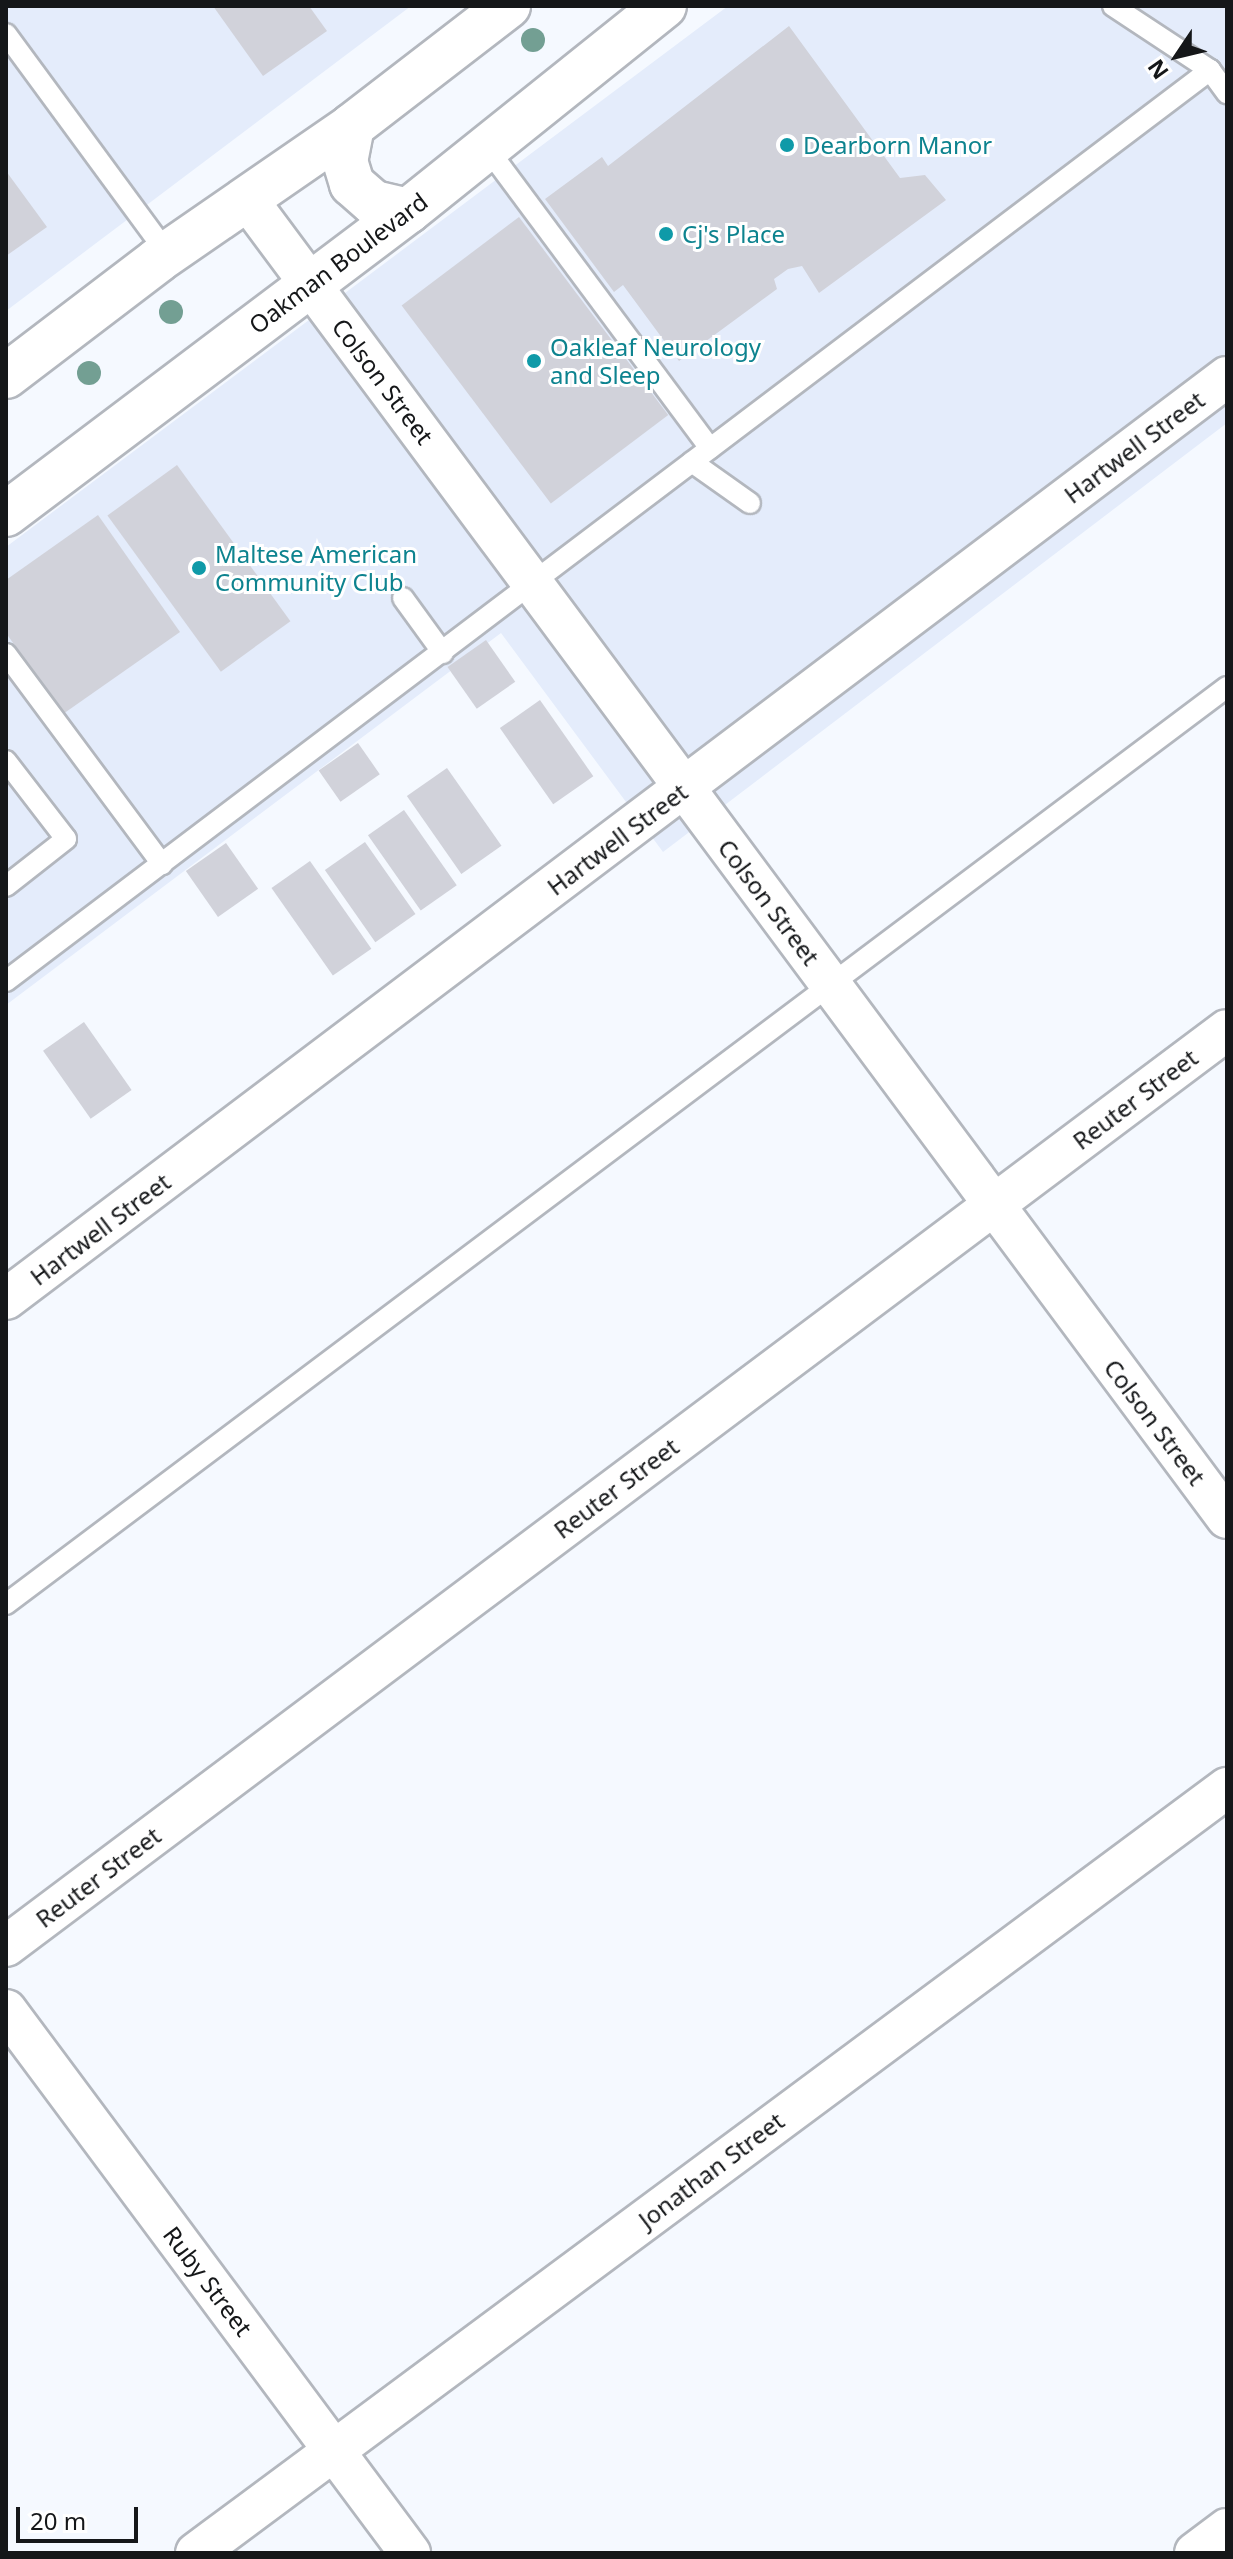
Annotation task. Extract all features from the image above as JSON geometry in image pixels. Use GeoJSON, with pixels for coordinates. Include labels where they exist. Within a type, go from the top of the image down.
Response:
{"type":"FeatureCollection","features":[{"type":"Feature","properties":{"kind":"street"},"geometry":{"type":"LineString","coordinates":[[6,376],[167,253],[352,126],[508,6]]}},
{"type":"Feature","properties":{"kind":"street","name":"Oakman Boulevard"},"geometry":{"type":"LineString","coordinates":[[6,514],[408,211],[664,6]]}},
{"type":"Feature","properties":{"kind":"street"},"geometry":{"type":"LineString","coordinates":[[352,126],[345,161],[352,184],[374,203],[408,211]]}},
{"type":"Feature","properties":{"kind":"street","name":"Colson Street"},"geometry":{"type":"LineString","coordinates":[[247,199],[1227,1518]]}},
{"type":"Feature","properties":{"kind":"street","name":"Hartwell Street"},"geometry":{"type":"LineString","coordinates":[[6,1299],[1227,377]]}},
{"type":"Feature","properties":{"kind":"street","name":"Reuter Street"},"geometry":{"type":"LineString","coordinates":[[6,1946],[1227,1030]]}},
{"type":"Feature","properties":{"kind":"street","name":"Jonathan Street"},"geometry":{"type":"LineString","coordinates":[[196,2553],[1227,1788]]}},
{"type":"Feature","properties":{"kind":"street","name":"Ruby Street"},"geometry":{"type":"LineString","coordinates":[[6,2010],[410,2553]]}},
{"type":"Feature","properties":{"kind":"street"},"geometry":{"type":"LineString","coordinates":[[1195,2553],[1227,2529]]}},
{"type":"Feature","properties":{"kind":"lane"},"geometry":{"type":"LineString","coordinates":[[1113,6],[1210,70],[1227,93]]}},
{"type":"Feature","properties":{"kind":"lane"},"geometry":{"type":"LineString","coordinates":[[6,34],[167,253]]}},
{"type":"Feature","properties":{"kind":"lane"},"geometry":{"type":"LineString","coordinates":[[6,981],[1210,70]]}},
{"type":"Feature","properties":{"kind":"lane"},"geometry":{"type":"LineString","coordinates":[[487,148],[710,448]]}},
{"type":"Feature","properties":{"kind":"lane"},"geometry":{"type":"LineString","coordinates":[[692,462],[750,503]]}},
{"type":"Feature","properties":{"kind":"lane"},"geometry":{"type":"LineString","coordinates":[[403,598],[443,653]]}},
{"type":"Feature","properties":{"kind":"lane"},"geometry":{"type":"LineString","coordinates":[[6,654],[162,864]]}},
{"type":"Feature","properties":{"kind":"lane"},"geometry":{"type":"LineString","coordinates":[[6,1604],[829,982],[865,962],[1227,687]]}},
{"type":"Feature","properties":{"kind":"lane"},"geometry":{"type":"LineString","coordinates":[[6,761],[66,839],[6,886]]}},
{"type":"Feature","properties":{"kind":"shaded area"},"geometry":{"type":"Polygon","coordinates":[[[6,6],[411,6],[6,311],[6,6]]]}},
{"type":"Feature","properties":{"kind":"shaded area"},"geometry":{"type":"Polygon","coordinates":[[[728,6],[1227,6],[1227,423],[663,852],[501,633],[6,1005],[6,547],[728,6]]]}},
{"type":"Feature","properties":{"kind":"building"},"geometry":{"type":"Polygon","coordinates":[[[213,6],[309,6],[327,31],[263,76],[213,6]]]}},
{"type":"Feature","properties":{"kind":"building"},"geometry":{"type":"Polygon","coordinates":[[[789,26],[900,178],[925,175],[946,200],[819,293],[802,266],[788,269],[774,279],[777,289],[679,361],[623,285],[614,292],[545,199],[602,157],[608,166],[789,26]]]}},
{"type":"Feature","properties":{"kind":"building"},"geometry":{"type":"Polygon","coordinates":[[[6,171],[47,227],[6,256],[6,171]]]}},
{"type":"Feature","properties":{"kind":"building","name":"Oakleaf Neurology and Sleep"},"geometry":{"type":"Polygon","coordinates":[[[519,217],[668,415],[551,504],[402,305],[519,217]]]}},
{"type":"Feature","properties":{"kind":"building","name":"Maltese American Community Club"},"geometry":{"type":"Polygon","coordinates":[[[177,465],[290,621],[221,672],[107,516],[177,465]]]}},
{"type":"Feature","properties":{"kind":"building"},"geometry":{"type":"Polygon","coordinates":[[[98,515],[180,632],[63,714],[6,633],[6,580],[98,515]]]}},
{"type":"Feature","properties":{"kind":"building"},"geometry":{"type":"Polygon","coordinates":[[[486,640],[515,682],[477,709],[447,667],[486,640]]]}},
{"type":"Feature","properties":{"kind":"building"},"geometry":{"type":"Polygon","coordinates":[[[540,700],[593,776],[553,804],[500,728],[540,700]]]}},
{"type":"Feature","properties":{"kind":"building"},"geometry":{"type":"Polygon","coordinates":[[[358,743],[380,774],[340,802],[319,771],[358,743]]]}},
{"type":"Feature","properties":{"kind":"building"},"geometry":{"type":"Polygon","coordinates":[[[447,768],[501,846],[461,874],[407,796],[447,768]]]}},
{"type":"Feature","properties":{"kind":"building"},"geometry":{"type":"Polygon","coordinates":[[[404,810],[457,885],[421,911],[368,835],[404,810]]]}},
{"type":"Feature","properties":{"kind":"building"},"geometry":{"type":"Polygon","coordinates":[[[365,842],[415,914],[375,942],[325,870],[365,842]]]}},
{"type":"Feature","properties":{"kind":"building"},"geometry":{"type":"Polygon","coordinates":[[[226,843],[258,889],[218,917],[186,871],[226,843]]]}},
{"type":"Feature","properties":{"kind":"building"},"geometry":{"type":"Polygon","coordinates":[[[310,861],[371,949],[333,976],[271,888],[310,861]]]}},
{"type":"Feature","properties":{"kind":"building"},"geometry":{"type":"Polygon","coordinates":[[[84,1022],[132,1090],[91,1119],[43,1051],[84,1022]]]}},
{"type":"Feature","properties":{"kind":"place","name":"Dearborn Manor"},"geometry":{"type":"Point","coordinates":[787,145]}},
{"type":"Feature","properties":{"kind":"place","name":"Cj's Place"},"geometry":{"type":"Point","coordinates":[666,234]}},
{"type":"Feature","properties":{"kind":"place","name":"Oakleaf Neurology and Sleep"},"geometry":{"type":"Point","coordinates":[534,361]}},
{"type":"Feature","properties":{"kind":"place","name":"Maltese American Community Club"},"geometry":{"type":"Point","coordinates":[199,568]}}]}
